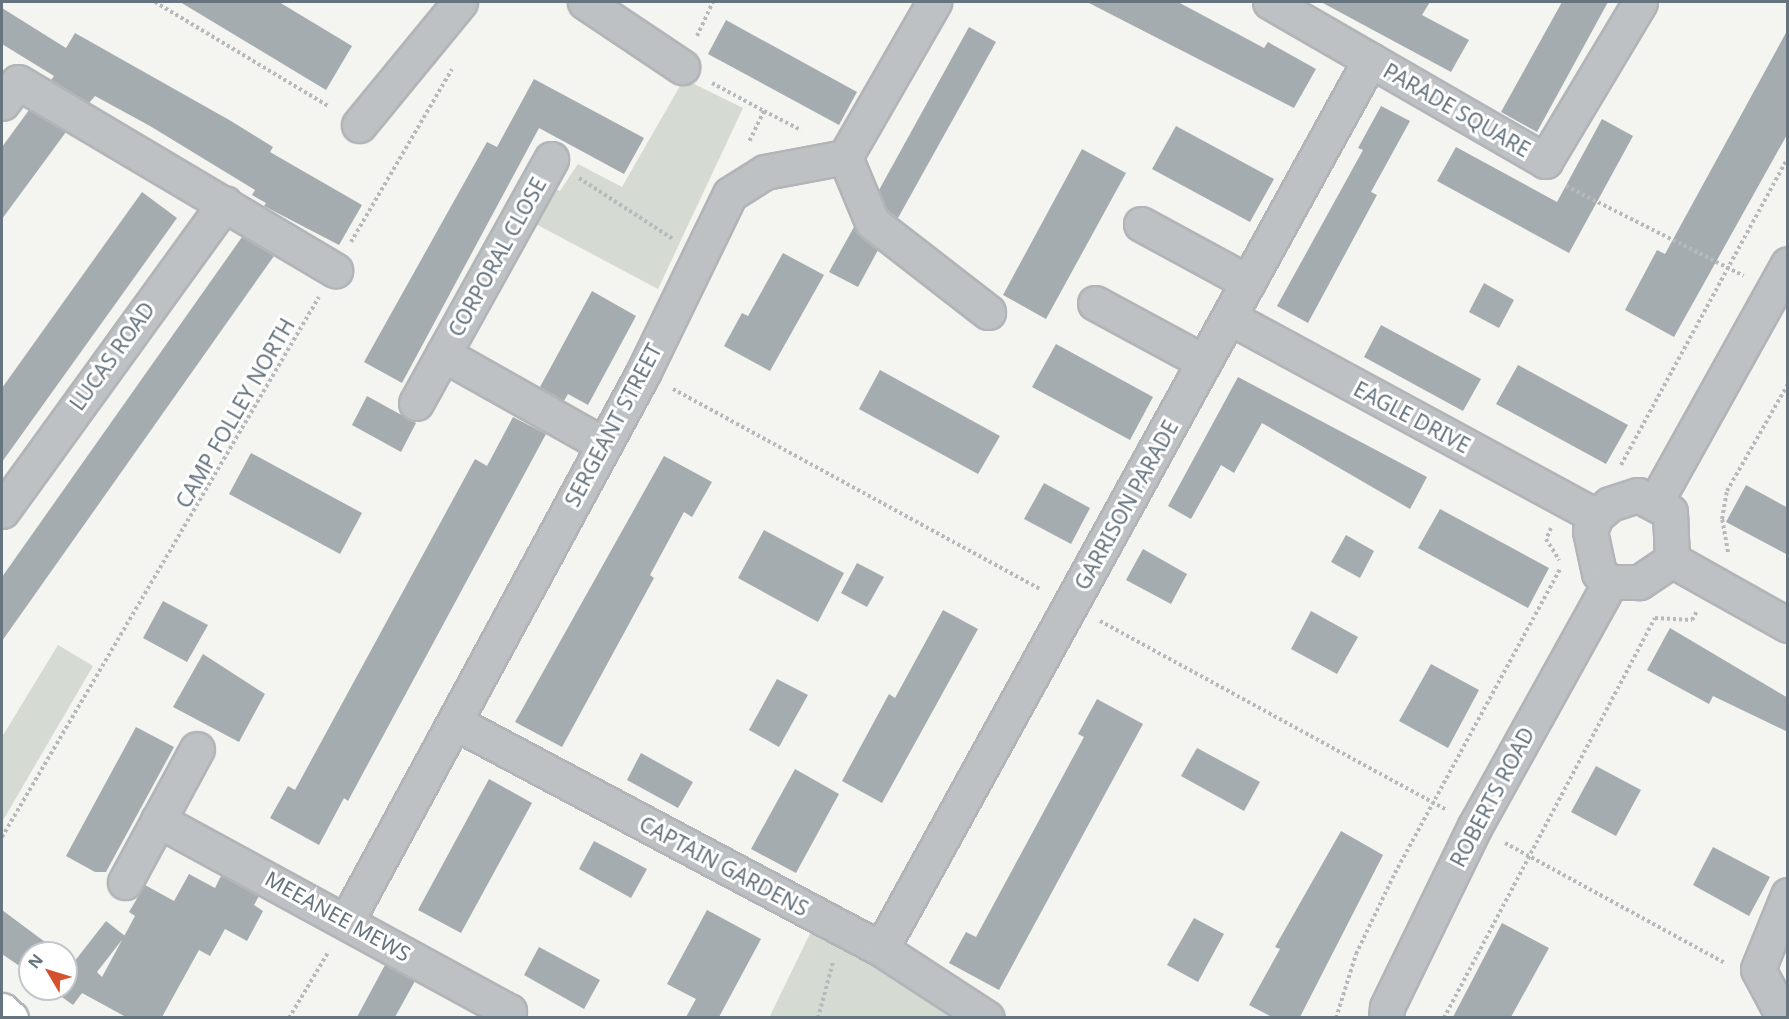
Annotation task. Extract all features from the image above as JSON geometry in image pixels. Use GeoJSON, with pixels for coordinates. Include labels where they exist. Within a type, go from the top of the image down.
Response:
{"type":"FeatureCollection","features":[{"type":"Feature","properties":{"kind":"main road"},"geometry":{"type":"LineString","coordinates":[[2,1010],[11,1017]]}},
{"type":"Feature","properties":{"kind":"street"},"geometry":{"type":"LineString","coordinates":[[359,125],[460,2]]}},
{"type":"Feature","properties":{"kind":"street"},"geometry":{"type":"LineString","coordinates":[[585,2],[682,67]]}},
{"type":"Feature","properties":{"kind":"street"},"geometry":{"type":"LineString","coordinates":[[934,2],[845,158],[872,222],[988,312]]}},
{"type":"Feature","properties":{"kind":"street","name":"PARADE SQUARE"},"geometry":{"type":"LineString","coordinates":[[1270,2],[1545,161],[1640,2]]}},
{"type":"Feature","properties":{"kind":"street","name":"GARRISON PARADE"},"geometry":{"type":"LineString","coordinates":[[881,949],[1370,60]]}},
{"type":"Feature","properties":{"kind":"street"},"geometry":{"type":"LineString","coordinates":[[10,92],[225,203],[335,270]]}},
{"type":"Feature","properties":{"kind":"street","name":"SERGEANT STREET"},"geometry":{"type":"LineString","coordinates":[[347,920],[456,723],[603,444],[730,194],[765,172],[845,158]]}},
{"type":"Feature","properties":{"kind":"street","name":"CORPORAL CLOSE"},"geometry":{"type":"LineString","coordinates":[[416,403],[551,159]]}},
{"type":"Feature","properties":{"kind":"street","name":"LUCAS ROAD"},"geometry":{"type":"LineString","coordinates":[[2,511],[225,203]]}},
{"type":"Feature","properties":{"kind":"street"},"geometry":{"type":"LineString","coordinates":[[1141,224],[1248,282]]}},
{"type":"Feature","properties":{"kind":"street"},"geometry":{"type":"LineString","coordinates":[[1656,501],[1780,277]]}},
{"type":"Feature","properties":{"kind":"street"},"geometry":{"type":"LineString","coordinates":[[1095,303],[1204,362]]}},
{"type":"Feature","properties":{"kind":"street","name":"EAGLE DRIVE"},"geometry":{"type":"LineString","coordinates":[[1229,317],[1596,516]]}},
{"type":"Feature","properties":{"kind":"street","name":"CORPORAL CLOSE"},"geometry":{"type":"LineString","coordinates":[[443,354],[603,444]]}},
{"type":"Feature","properties":{"kind":"street"},"geometry":{"type":"LineString","coordinates":[[1638,495],[1656,501],[1670,512],[1672,560],[1639,582],[1610,582],[1599,573],[1592,556],[1590,531],[1596,516],[1626,498],[1638,495]]}},
{"type":"Feature","properties":{"kind":"street"},"geometry":{"type":"LineString","coordinates":[[1672,560],[1712,586],[1788,626]]}},
{"type":"Feature","properties":{"kind":"street","name":"ROBERTS ROAD"},"geometry":{"type":"LineString","coordinates":[[1386,1017],[1475,826],[1610,582]]}},
{"type":"Feature","properties":{"kind":"street","name":"CAPTAIN GARDENS"},"geometry":{"type":"LineString","coordinates":[[456,723],[881,949],[987,1017]]}},
{"type":"Feature","properties":{"kind":"street"},"geometry":{"type":"LineString","coordinates":[[125,882],[197,749]]}},
{"type":"Feature","properties":{"kind":"street","name":"MEEANEE MEWS"},"geometry":{"type":"LineString","coordinates":[[158,820],[347,920],[509,1011],[505,1017]]}},
{"type":"Feature","properties":{"kind":"street"},"geometry":{"type":"LineString","coordinates":[[1784,1017],[1758,969],[1788,895]]}},
{"type":"Feature","properties":{"kind":"path"},"geometry":{"type":"LineString","coordinates":[[155,2],[359,125]]}},
{"type":"Feature","properties":{"kind":"path","name":"CAMP FOLLEY NORTH"},"geometry":{"type":"LineString","coordinates":[[2,837],[456,61]]}},
{"type":"Feature","properties":{"kind":"path"},"geometry":{"type":"LineString","coordinates":[[682,67],[765,111],[742,157],[765,172]]}},
{"type":"Feature","properties":{"kind":"path"},"geometry":{"type":"LineString","coordinates":[[1619,468],[1788,157]]}},
{"type":"Feature","properties":{"kind":"path"},"geometry":{"type":"LineString","coordinates":[[551,159],[699,256]]}},
{"type":"Feature","properties":{"kind":"path"},"geometry":{"type":"LineString","coordinates":[[1545,161],[1543,174],[1728,268],[1780,277]]}},
{"type":"Feature","properties":{"kind":"path"},"geometry":{"type":"LineString","coordinates":[[1444,1017],[1527,855],[1655,618],[1692,620],[1712,586],[1728,556],[1722,519],[1727,491],[1788,384]]}},
{"type":"Feature","properties":{"kind":"path"},"geometry":{"type":"LineString","coordinates":[[1336,1017],[1356,954],[1395,873],[1561,569],[1546,539],[1565,499]]}},
{"type":"Feature","properties":{"kind":"path"},"geometry":{"type":"LineString","coordinates":[[1475,826],[1739,970],[1758,969]]}},
{"type":"Feature","properties":{"kind":"path"},"geometry":{"type":"LineString","coordinates":[[289,1017],[347,920]]}},
{"type":"Feature","properties":{"kind":"path"},"geometry":{"type":"LineString","coordinates":[[818,1017],[842,929]]}},
{"type":"Feature","properties":{"kind":"shaded area"},"geometry":{"type":"Polygon","coordinates":[[[684,79],[743,108],[658,289],[532,222],[552,187],[560,191],[578,164],[622,187],[684,79]]]}},
{"type":"Feature","properties":{"kind":"shaded area"},"geometry":{"type":"Polygon","coordinates":[[[58,645],[93,666],[2,822],[2,737],[58,645]]]}},
{"type":"Feature","properties":{"kind":"shaded area"},"geometry":{"type":"Polygon","coordinates":[[[818,917],[980,1018],[769,1018],[818,917]]]}},
{"type":"Feature","properties":{"kind":"building"},"geometry":{"type":"Polygon","coordinates":[[[180,2],[279,2],[352,46],[326,90],[180,2]]]}},
{"type":"Feature","properties":{"kind":"building"},"geometry":{"type":"Polygon","coordinates":[[[1087,2],[1178,2],[1264,48],[1268,42],[1316,69],[1294,108],[1087,2]]]}},
{"type":"Feature","properties":{"kind":"building"},"geometry":{"type":"Polygon","coordinates":[[[1321,2],[1430,2],[1422,15],[1469,40],[1451,72],[1321,2]]]}},
{"type":"Feature","properties":{"kind":"building"},"geometry":{"type":"Polygon","coordinates":[[[1562,2],[1608,2],[1537,132],[1501,112],[1562,2]]]}},
{"type":"Feature","properties":{"kind":"building"},"geometry":{"type":"Polygon","coordinates":[[[2,8],[66,48],[75,33],[231,121],[273,147],[270,152],[362,205],[339,245],[264,206],[266,203],[252,195],[255,190],[150,126],[95,96],[89,103],[51,80],[54,76],[2,44],[2,8]]]}},
{"type":"Feature","properties":{"kind":"building"},"geometry":{"type":"Polygon","coordinates":[[[726,20],[857,92],[839,125],[708,54],[726,20]]]}},
{"type":"Feature","properties":{"kind":"building"},"geometry":{"type":"Polygon","coordinates":[[[969,27],[996,42],[898,218],[887,210],[879,190],[969,27]]]}},
{"type":"Feature","properties":{"kind":"building"},"geometry":{"type":"Polygon","coordinates":[[[1788,29],[1788,133],[1674,337],[1625,310],[1657,250],[1665,254],[1788,29]]]}},
{"type":"Feature","properties":{"kind":"building"},"geometry":{"type":"Polygon","coordinates":[[[534,79],[644,138],[624,174],[539,128],[402,383],[364,362],[487,142],[497,147],[534,79]]]}},
{"type":"Feature","properties":{"kind":"building"},"geometry":{"type":"Polygon","coordinates":[[[1381,106],[1410,121],[1371,192],[1377,195],[1308,323],[1277,306],[1363,150],[1358,148],[1381,106]]]}},
{"type":"Feature","properties":{"kind":"building"},"geometry":{"type":"Polygon","coordinates":[[[29,110],[66,132],[2,219],[2,147],[29,110]]]}},
{"type":"Feature","properties":{"kind":"building"},"geometry":{"type":"Polygon","coordinates":[[[1602,119],[1633,136],[1569,253],[1437,181],[1456,147],[1557,202],[1602,119]]]}},
{"type":"Feature","properties":{"kind":"building"},"geometry":{"type":"Polygon","coordinates":[[[1176,126],[1274,179],[1250,222],[1152,169],[1176,126]]]}},
{"type":"Feature","properties":{"kind":"building"},"geometry":{"type":"Polygon","coordinates":[[[1082,149],[1126,173],[1046,319],[1003,295],[1082,149]]]}},
{"type":"Feature","properties":{"kind":"building"},"geometry":{"type":"Polygon","coordinates":[[[142,192],[177,218],[2,462],[2,388],[142,192]]]}},
{"type":"Feature","properties":{"kind":"building"},"geometry":{"type":"Polygon","coordinates":[[[854,227],[878,250],[858,287],[829,272],[854,227]]]}},
{"type":"Feature","properties":{"kind":"building"},"geometry":{"type":"Polygon","coordinates":[[[242,237],[274,256],[2,641],[2,577],[242,237]]]}},
{"type":"Feature","properties":{"kind":"building"},"geometry":{"type":"Polygon","coordinates":[[[783,253],[824,275],[770,371],[724,346],[742,313],[748,316],[783,253]]]}},
{"type":"Feature","properties":{"kind":"building"},"geometry":{"type":"Polygon","coordinates":[[[1484,283],[1514,300],[1499,328],[1469,312],[1484,283]]]}},
{"type":"Feature","properties":{"kind":"building"},"geometry":{"type":"Polygon","coordinates":[[[592,291],[636,316],[588,405],[568,394],[564,401],[540,387],[592,291]]]}},
{"type":"Feature","properties":{"kind":"building"},"geometry":{"type":"Polygon","coordinates":[[[1381,325],[1481,379],[1463,411],[1364,357],[1381,325]]]}},
{"type":"Feature","properties":{"kind":"building"},"geometry":{"type":"Polygon","coordinates":[[[1056,344],[1153,397],[1130,440],[1032,387],[1056,344]]]}},
{"type":"Feature","properties":{"kind":"building"},"geometry":{"type":"Polygon","coordinates":[[[1518,365],[1628,425],[1606,464],[1496,404],[1518,365]]]}},
{"type":"Feature","properties":{"kind":"building"},"geometry":{"type":"Polygon","coordinates":[[[880,370],[1000,436],[978,474],[859,409],[880,370]]]}},
{"type":"Feature","properties":{"kind":"building"},"geometry":{"type":"Polygon","coordinates":[[[1238,377],[1427,477],[1410,509],[1262,423],[1234,473],[1221,465],[1191,519],[1168,506],[1238,377]]]}},
{"type":"Feature","properties":{"kind":"building"},"geometry":{"type":"Polygon","coordinates":[[[367,396],[416,423],[401,452],[352,425],[367,396]]]}},
{"type":"Feature","properties":{"kind":"building"},"geometry":{"type":"Polygon","coordinates":[[[513,417],[546,434],[348,801],[344,798],[319,845],[270,818],[288,786],[295,790],[475,459],[487,466],[513,417]]]}},
{"type":"Feature","properties":{"kind":"building"},"geometry":{"type":"Polygon","coordinates":[[[251,453],[362,513],[340,554],[229,494],[251,453]]]}},
{"type":"Feature","properties":{"kind":"building"},"geometry":{"type":"Polygon","coordinates":[[[664,456],[712,482],[692,517],[684,512],[650,575],[654,578],[562,747],[515,722],[664,456]]]}},
{"type":"Feature","properties":{"kind":"building"},"geometry":{"type":"Polygon","coordinates":[[[1044,483],[1090,508],[1071,544],[1024,519],[1044,483]]]}},
{"type":"Feature","properties":{"kind":"building"},"geometry":{"type":"Polygon","coordinates":[[[1746,485],[1788,508],[1788,555],[1726,522],[1746,485]]]}},
{"type":"Feature","properties":{"kind":"building"},"geometry":{"type":"Polygon","coordinates":[[[1440,509],[1549,568],[1528,608],[1418,548],[1440,509]]]}},
{"type":"Feature","properties":{"kind":"building"},"geometry":{"type":"Polygon","coordinates":[[[764,530],[844,573],[818,622],[738,578],[764,530]]]}},
{"type":"Feature","properties":{"kind":"building"},"geometry":{"type":"Polygon","coordinates":[[[1346,535],[1374,551],[1360,578],[1331,562],[1346,535]]]}},
{"type":"Feature","properties":{"kind":"building"},"geometry":{"type":"Polygon","coordinates":[[[1143,549],[1187,574],[1171,604],[1126,580],[1143,549]]]}},
{"type":"Feature","properties":{"kind":"building"},"geometry":{"type":"Polygon","coordinates":[[[857,563],[884,577],[867,607],[841,593],[857,563]]]}},
{"type":"Feature","properties":{"kind":"building"},"geometry":{"type":"Polygon","coordinates":[[[163,601],[208,625],[187,662],[143,638],[163,601]]]}},
{"type":"Feature","properties":{"kind":"building"},"geometry":{"type":"Polygon","coordinates":[[[943,610],[978,629],[882,803],[842,781],[889,694],[895,698],[943,610]]]}},
{"type":"Feature","properties":{"kind":"building"},"geometry":{"type":"Polygon","coordinates":[[[1311,611],[1358,637],[1337,674],[1291,649],[1311,611]]]}},
{"type":"Feature","properties":{"kind":"building"},"geometry":{"type":"Polygon","coordinates":[[[1670,628],[1788,698],[1788,732],[1713,696],[1709,704],[1647,670],[1670,628]]]}},
{"type":"Feature","properties":{"kind":"building"},"geometry":{"type":"Polygon","coordinates":[[[203,654],[265,694],[239,742],[173,707],[203,654]]]}},
{"type":"Feature","properties":{"kind":"building"},"geometry":{"type":"Polygon","coordinates":[[[1431,664],[1479,690],[1448,748],[1399,721],[1431,664]]]}},
{"type":"Feature","properties":{"kind":"building"},"geometry":{"type":"Polygon","coordinates":[[[777,679],[808,695],[779,747],[749,730],[777,679]]]}},
{"type":"Feature","properties":{"kind":"building"},"geometry":{"type":"Polygon","coordinates":[[[1097,699],[1143,724],[999,990],[949,963],[966,932],[976,937],[1084,737],[1078,734],[1097,699]]]}},
{"type":"Feature","properties":{"kind":"building"},"geometry":{"type":"Polygon","coordinates":[[[136,727],[174,747],[106,872],[95,872],[66,856],[136,727]]]}},
{"type":"Feature","properties":{"kind":"building"},"geometry":{"type":"Polygon","coordinates":[[[1197,748],[1260,782],[1244,811],[1181,776],[1197,748]]]}},
{"type":"Feature","properties":{"kind":"building"},"geometry":{"type":"Polygon","coordinates":[[[641,753],[693,782],[678,808],[627,780],[641,753]]]}},
{"type":"Feature","properties":{"kind":"building"},"geometry":{"type":"Polygon","coordinates":[[[1596,766],[1641,790],[1616,836],[1571,812],[1596,766]]]}},
{"type":"Feature","properties":{"kind":"building"},"geometry":{"type":"Polygon","coordinates":[[[795,769],[839,794],[796,873],[751,849],[795,769]]]}},
{"type":"Feature","properties":{"kind":"building"},"geometry":{"type":"Polygon","coordinates":[[[489,779],[532,803],[461,933],[418,910],[489,779]]]}},
{"type":"Feature","properties":{"kind":"building"},"geometry":{"type":"Polygon","coordinates":[[[1341,831],[1383,855],[1300,1017],[1272,1017],[1249,1005],[1280,949],[1275,947],[1341,831]]]}},
{"type":"Feature","properties":{"kind":"building"},"geometry":{"type":"Polygon","coordinates":[[[594,841],[647,869],[631,898],[579,869],[594,841]]]}},
{"type":"Feature","properties":{"kind":"building"},"geometry":{"type":"Polygon","coordinates":[[[1713,847],[1770,877],[1749,916],[1693,885],[1713,847]]]}},
{"type":"Feature","properties":{"kind":"building"},"geometry":{"type":"Polygon","coordinates":[[[189,874],[215,888],[221,876],[259,896],[254,905],[263,911],[247,941],[225,929],[210,956],[199,950],[162,1017],[126,1017],[82,993],[78,998],[78,957],[106,921],[124,936],[135,916],[129,912],[145,885],[174,901],[189,874]],[[122,939],[97,972],[102,977],[122,939]]]}},
{"type":"Feature","properties":{"kind":"building"},"geometry":{"type":"Polygon","coordinates":[[[2,910],[44,941],[18,941],[18,965],[2,954],[2,910]]]}},
{"type":"Feature","properties":{"kind":"building"},"geometry":{"type":"Polygon","coordinates":[[[707,910],[761,939],[719,1017],[686,1017],[696,999],[667,984],[707,910]]]}},
{"type":"Feature","properties":{"kind":"building"},"geometry":{"type":"Polygon","coordinates":[[[1194,918],[1224,934],[1198,982],[1167,965],[1194,918]]]}},
{"type":"Feature","properties":{"kind":"building"},"geometry":{"type":"Polygon","coordinates":[[[1502,923],[1549,948],[1511,1017],[1453,1017],[1502,923]]]}},
{"type":"Feature","properties":{"kind":"building"},"geometry":{"type":"Polygon","coordinates":[[[539,947],[600,980],[584,1009],[524,975],[539,947]]]}},
{"type":"Feature","properties":{"kind":"building"},"geometry":{"type":"Polygon","coordinates":[[[385,965],[415,981],[395,1017],[357,1017],[385,965]]]}}]}
